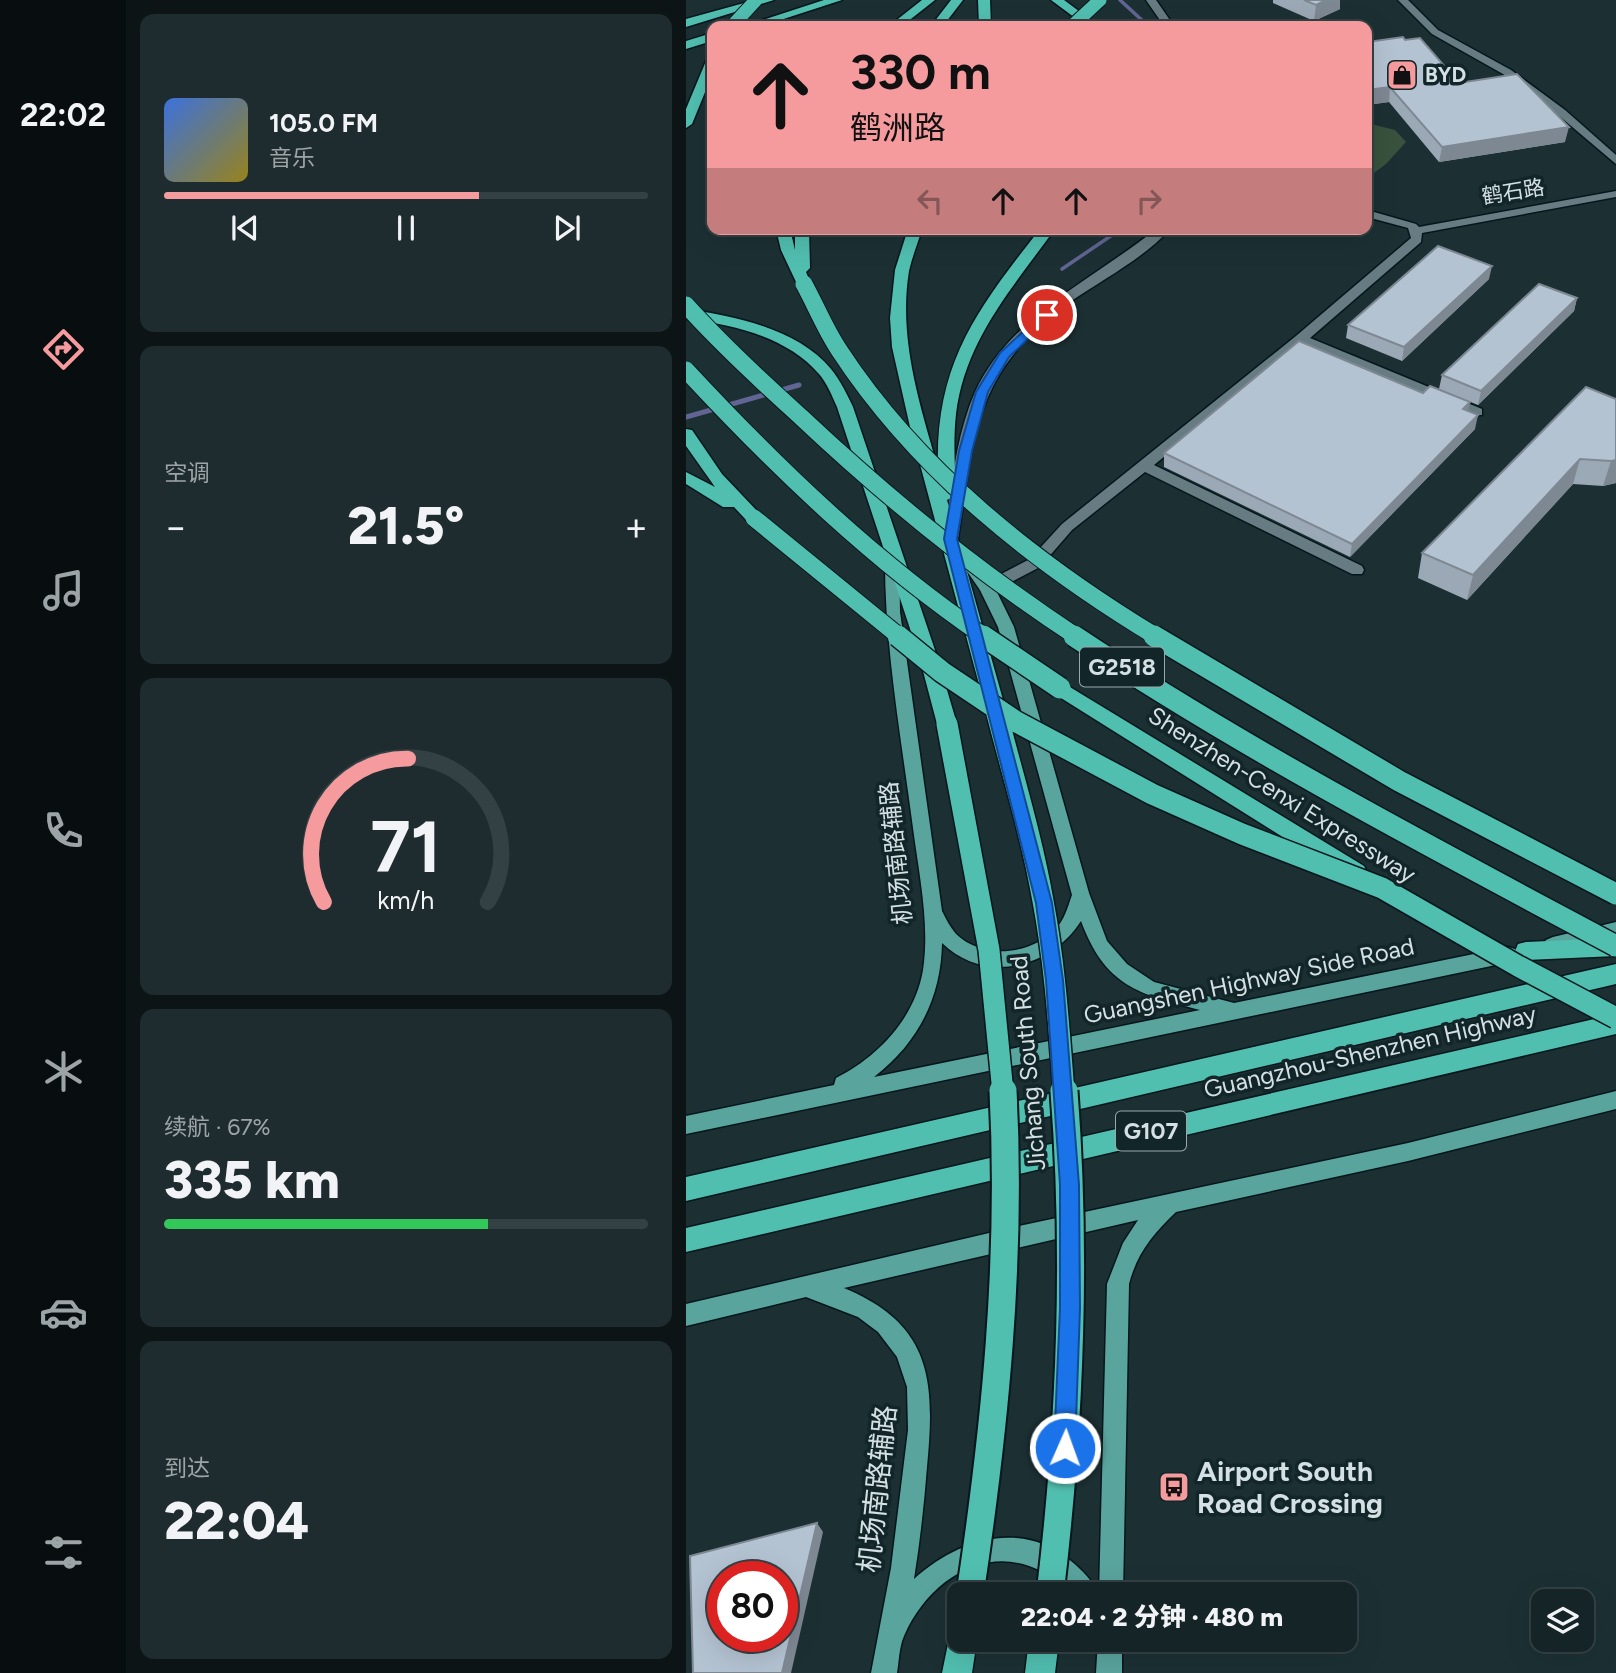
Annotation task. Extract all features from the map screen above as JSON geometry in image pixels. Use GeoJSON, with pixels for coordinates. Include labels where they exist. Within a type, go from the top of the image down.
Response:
{"type":"FeatureCollection","features":[{"type":"Feature","properties":{"kind":"highway"},"geometry":{"type":"LineString","coordinates":[[737,21],[756,0]]}},
{"type":"Feature","properties":{"kind":"highway"},"geometry":{"type":"LineString","coordinates":[[686,23],[768,0]]}},
{"type":"Feature","properties":{"kind":"highway"},"geometry":{"type":"LineString","coordinates":[[767,21],[836,0]]}},
{"type":"Feature","properties":{"kind":"highway"},"geometry":{"type":"LineString","coordinates":[[902,21],[929,0]]}},
{"type":"Feature","properties":{"kind":"highway"},"geometry":{"type":"LineString","coordinates":[[941,21],[957,0]]}},
{"type":"Feature","properties":{"kind":"highway"},"geometry":{"type":"LineString","coordinates":[[984,0],[985,21]]}},
{"type":"Feature","properties":{"kind":"highway"},"geometry":{"type":"LineString","coordinates":[[1057,0],[1086,21]]}},
{"type":"Feature","properties":{"kind":"highway"},"geometry":{"type":"LineString","coordinates":[[1077,21],[1100,0]]}},
{"type":"Feature","properties":{"kind":"highway"},"geometry":{"type":"LineString","coordinates":[[686,45],[707,39]]}},
{"type":"Feature","properties":{"kind":"highway"},"geometry":{"type":"LineString","coordinates":[[686,124],[707,73]]}},
{"type":"Feature","properties":{"kind":"highway"},"geometry":{"type":"LineString","coordinates":[[784,235],[788,250],[804,285],[839,350],[890,418],[940,473],[999,526],[1061,573],[1167,646],[1331,743],[1616,894]]}},
{"type":"Feature","properties":{"kind":"highway"},"geometry":{"type":"LineString","coordinates":[[802,235],[804,285]]}},
{"type":"Feature","properties":{"kind":"highway"},"geometry":{"type":"LineString","coordinates":[[913,235],[902,270],[898,318],[900,347],[918,427],[951,539]]}},
{"type":"Feature","properties":{"kind":"highway"},"geometry":{"type":"LineString","coordinates":[[951,539],[945,444],[950,393],[956,370],[977,324],[1044,235]]}},
{"type":"Feature","properties":{"kind":"highway","name":"Shenzhen-Cenxi Expressway"},"geometry":{"type":"LineString","coordinates":[[686,305],[717,340],[868,480],[1017,598],[1103,655],[1254,746],[1406,833],[1616,946]]}},
{"type":"Feature","properties":{"kind":"highway","name":"Jichang South Road"},"geometry":{"type":"LineString","coordinates":[[686,314],[707,316],[754,329],[798,350],[824,370],[845,407],[928,656],[947,723],[971,829],[994,984],[1002,1083],[1005,1209],[992,1448],[972,1582]]}},
{"type":"Feature","properties":{"kind":"highway","name":"Shenzhen-Cenxi Expressway"},"geometry":{"type":"LineString","coordinates":[[686,370],[752,441],[823,508],[886,564],[968,625],[1204,780],[1382,888],[1518,966],[1616,1018]]}},
{"type":"Feature","properties":{"kind":"highway"},"geometry":{"type":"LineString","coordinates":[[686,434],[716,478],[754,518],[942,672],[1015,721],[1152,794],[1241,834],[1382,888]]}},
{"type":"Feature","properties":{"kind":"highway"},"geometry":{"type":"LineString","coordinates":[[686,477],[754,518]]}},
{"type":"Feature","properties":{"kind":"highway","name":"Jichang South Road"},"geometry":{"type":"LineString","coordinates":[[951,539],[1044,903],[1064,1084],[1070,1185],[1070,1308],[1065,1448],[1051,1582]]}},
{"type":"Feature","properties":{"kind":"highway"},"geometry":{"type":"LineString","coordinates":[[1526,951],[1616,946]]}},
{"type":"Feature","properties":{"kind":"highway","name":"Guangzhou-Shenzhen Highway"},"geometry":{"type":"LineString","coordinates":[[686,1189],[1616,974]]}},
{"type":"Feature","properties":{"kind":"highway","name":"Guangzhou-Shenzhen Highway"},"geometry":{"type":"LineString","coordinates":[[686,1240],[967,1172],[1616,1024]]}},
{"type":"Feature","properties":{"kind":"highway"},"geometry":{"type":"LineString","coordinates":[[957,1673],[960,1652]]}},
{"type":"Feature","properties":{"kind":"highway"},"geometry":{"type":"LineString","coordinates":[[1040,1673],[1043,1652]]}},
{"type":"Feature","properties":{"kind":"main road"},"geometry":{"type":"LineString","coordinates":[[951,539],[988,588],[1006,627],[1080,893],[1098,945],[1120,970],[1142,985],[1170,996],[1234,1011]]}},
{"type":"Feature","properties":{"kind":"main road","name":"机场南路辅路"},"geometry":{"type":"LineString","coordinates":[[818,1096],[863,1074],[906,1032],[923,1000],[932,971],[933,912],[892,612],[892,553]]}},
{"type":"Feature","properties":{"kind":"main road"},"geometry":{"type":"LineString","coordinates":[[933,912],[942,930],[954,943],[978,955],[1007,959],[1027,956],[1060,937],[1072,924],[1079,908],[1080,893]]}},
{"type":"Feature","properties":{"kind":"main road","name":"Guangshen Highway Side Road"},"geometry":{"type":"LineString","coordinates":[[686,1125],[1616,930]]}},
{"type":"Feature","properties":{"kind":"main road"},"geometry":{"type":"LineString","coordinates":[[686,1315],[1172,1203],[1408,1152],[1616,1100]]}},
{"type":"Feature","properties":{"kind":"main road"},"geometry":{"type":"LineString","coordinates":[[1111,1582],[1118,1284],[1122,1264],[1139,1233],[1172,1203]]}},
{"type":"Feature","properties":{"kind":"main road","name":"机场南路辅路"},"geometry":{"type":"LineString","coordinates":[[807,1287],[862,1306],[882,1320],[903,1345],[916,1376],[920,1404],[914,1485],[884,1673]]}},
{"type":"Feature","properties":{"kind":"main road"},"geometry":{"type":"LineString","coordinates":[[891,1641],[905,1609],[926,1582],[952,1563],[981,1551],[1011,1549],[1040,1556],[1066,1571],[1076,1582]]}},
{"type":"Feature","properties":{"kind":"main road"},"geometry":{"type":"LineString","coordinates":[[1106,1652],[1110,1671]]}},
{"type":"Feature","properties":{"kind":"main road"},"geometry":{"type":"LineString","coordinates":[[1110,1652],[1110,1671]]}},
{"type":"Feature","properties":{"kind":"street"},"geometry":{"type":"LineString","coordinates":[[1151,0],[1166,21]]}},
{"type":"Feature","properties":{"kind":"street"},"geometry":{"type":"LineString","coordinates":[[1403,0],[1435,32],[1507,72],[1561,112],[1616,161]]}},
{"type":"Feature","properties":{"kind":"street","name":"鹤石路"},"geometry":{"type":"LineString","coordinates":[[1416,231],[1616,194]]}},
{"type":"Feature","properties":{"kind":"street"},"geometry":{"type":"LineString","coordinates":[[988,588],[1034,563],[1067,527],[1301,339],[1417,239],[1412,226],[1372,214]]}},
{"type":"Feature","properties":{"kind":"street"},"geometry":{"type":"LineString","coordinates":[[951,539],[975,413],[987,383],[1004,355],[1047,315],[1156,235]]}},
{"type":"Feature","properties":{"kind":"street"},"geometry":{"type":"LineString","coordinates":[[1301,339],[1478,412]]}},
{"type":"Feature","properties":{"kind":"street"},"geometry":{"type":"LineString","coordinates":[[1145,466],[1357,570]]}},
{"type":"Feature","properties":{"kind":"green space"},"geometry":{"type":"Polygon","coordinates":[[[1372,124],[1395,130],[1406,142],[1386,164],[1372,174],[1372,124]]]}},
{"type":"Feature","properties":{"kind":"building"},"geometry":{"type":"Polygon","coordinates":[[[1304,0],[1326,0],[1316,5],[1304,0]]]}},
{"type":"Feature","properties":{"kind":"building"},"geometry":{"type":"Polygon","coordinates":[[[1403,37],[1405,40],[1420,38],[1459,83],[1517,74],[1569,127],[1442,147],[1390,87],[1372,89],[1372,41],[1403,37]]]}},
{"type":"Feature","properties":{"kind":"building"},"geometry":{"type":"Polygon","coordinates":[[[1438,246],[1492,266],[1404,347],[1348,325],[1438,246]]]}},
{"type":"Feature","properties":{"kind":"building"},"geometry":{"type":"Polygon","coordinates":[[[1539,284],[1577,298],[1481,391],[1442,375],[1539,284]]]}},
{"type":"Feature","properties":{"kind":"building"},"geometry":{"type":"Polygon","coordinates":[[[1299,341],[1423,393],[1430,386],[1470,402],[1463,409],[1478,415],[1352,544],[1164,453],[1299,341]]]}},
{"type":"Feature","properties":{"kind":"building"},"geometry":{"type":"Polygon","coordinates":[[[1586,387],[1616,399],[1616,460],[1580,459],[1473,575],[1422,553],[1586,387]]]}},
{"type":"Feature","properties":{"kind":"building"},"geometry":{"type":"Polygon","coordinates":[[[817,1523],[798,1604],[798,1561],[707,1561],[707,1652],[787,1652],[782,1673],[693,1673],[690,1556],[817,1523]]]}},
{"type":"Feature","properties":{"kind":"waterway"},"geometry":{"type":"LineString","coordinates":[[1120,0],[1143,21]]}},
{"type":"Feature","properties":{"kind":"waterway"},"geometry":{"type":"LineString","coordinates":[[1062,269],[1112,235]]}},
{"type":"Feature","properties":{"kind":"waterway"},"geometry":{"type":"LineString","coordinates":[[686,417],[799,385]]}},
{"type":"Feature","properties":{"kind":"place","name":"BYD"},"geometry":{"type":"Point","coordinates":[1402,75]}},
{"type":"Feature","properties":{"kind":"place","name":"Airport South Road Crossing"},"geometry":{"type":"Point","coordinates":[1174,1487]}},
{"type":"Feature","properties":{"kind":"route"},"geometry":{"type":"LineString","coordinates":[[1047,315],[1004,355],[982,392],[970,431],[951,539],[1044,903],[1054,980],[1070,1185],[1070,1308],[1065,1448]]}}]}
